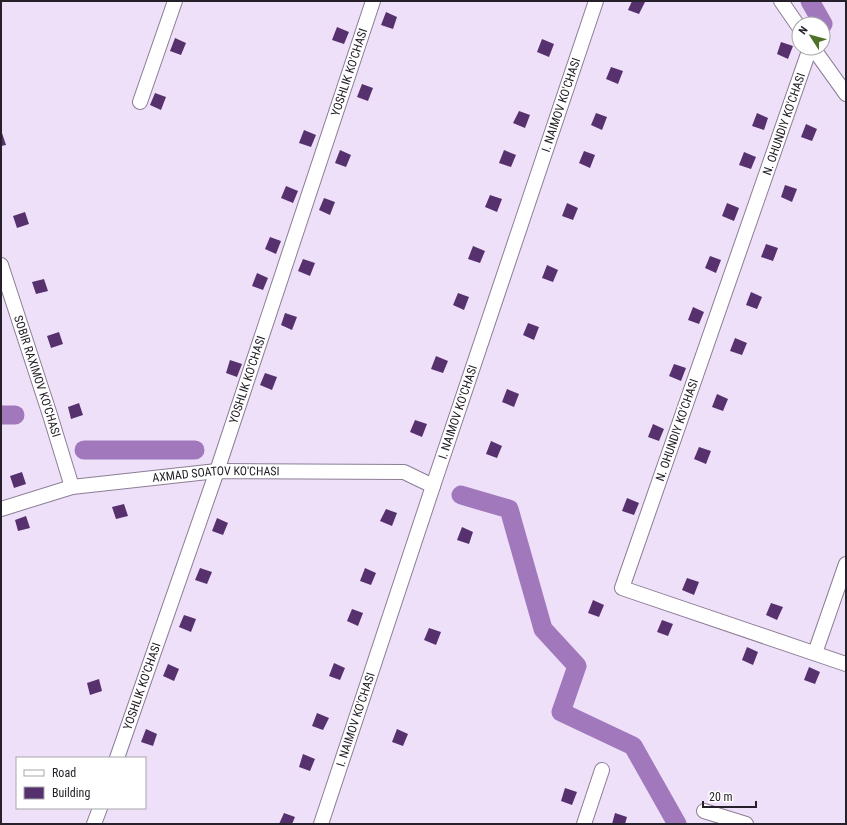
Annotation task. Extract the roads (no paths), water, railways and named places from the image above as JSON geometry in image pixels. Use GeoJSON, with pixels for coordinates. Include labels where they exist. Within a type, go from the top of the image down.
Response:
{"type":"FeatureCollection","features":[{"type":"Feature","properties":{"kind":"street"},"geometry":{"type":"LineString","coordinates":[[140,102],[175,1]]}},
{"type":"Feature","properties":{"kind":"street","name":"YOSHLIK KO'CHASI"},"geometry":{"type":"LineString","coordinates":[[117,757],[217,471],[373,1]]}},
{"type":"Feature","properties":{"kind":"street","name":"I. NAIMOV KO'CHASI"},"geometry":{"type":"LineString","coordinates":[[321,824],[432,486],[596,1]]}},
{"type":"Feature","properties":{"kind":"street"},"geometry":{"type":"LineString","coordinates":[[781,1],[791,16]]}},
{"type":"Feature","properties":{"kind":"street","name":"N. OHUNDIY KO'CHASI"},"geometry":{"type":"LineString","coordinates":[[809,56],[622,588],[846,664]]}},
{"type":"Feature","properties":{"kind":"street"},"geometry":{"type":"LineString","coordinates":[[818,56],[846,94]]}},
{"type":"Feature","properties":{"kind":"street","name":"SOBIR RAXIMOV KO'CHASI"},"geometry":{"type":"LineString","coordinates":[[1,265],[72,487]]}},
{"type":"Feature","properties":{"kind":"street","name":"AXMAD SOATOV KO'CHASI"},"geometry":{"type":"LineString","coordinates":[[1,509],[72,487],[217,471],[404,472],[432,486]]}},
{"type":"Feature","properties":{"kind":"street"},"geometry":{"type":"LineString","coordinates":[[815,653],[846,564]]}},
{"type":"Feature","properties":{"kind":"street"},"geometry":{"type":"LineString","coordinates":[[584,824],[602,770]]}},
{"type":"Feature","properties":{"kind":"street"},"geometry":{"type":"LineString","coordinates":[[94,824],[100,809]]}},
{"type":"Feature","properties":{"kind":"street"},"geometry":{"type":"LineString","coordinates":[[704,811],[746,824]]}},
{"type":"Feature","properties":{"kind":"waterway"},"geometry":{"type":"LineString","coordinates":[[810,1],[818,16]]}},
{"type":"Feature","properties":{"kind":"waterway"},"geometry":{"type":"LineString","coordinates":[[1,415],[15,415]]}},
{"type":"Feature","properties":{"kind":"waterway"},"geometry":{"type":"LineString","coordinates":[[84,450],[195,450]]}},
{"type":"Feature","properties":{"kind":"waterway"},"geometry":{"type":"LineString","coordinates":[[461,495],[509,509],[543,629],[577,666],[561,712],[633,746],[677,824]]}}]}
